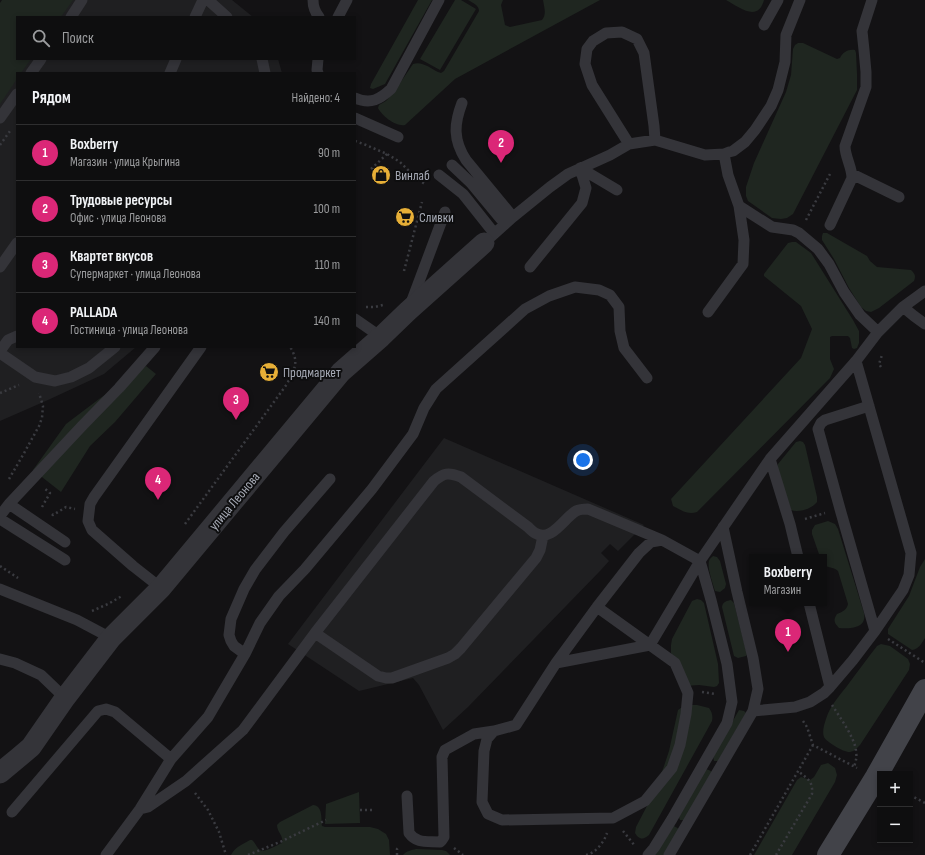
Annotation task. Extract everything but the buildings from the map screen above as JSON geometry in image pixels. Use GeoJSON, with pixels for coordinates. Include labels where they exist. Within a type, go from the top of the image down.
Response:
{"type":"FeatureCollection","features":[{"type":"Feature","properties":{"kind":"main road"},"geometry":{"type":"LineString","coordinates":[[828,855],[876,777],[925,690]]}},
{"type":"Feature","properties":{"kind":"street","name":"улица Леонова"},"geometry":{"type":"LineString","coordinates":[[0,773],[30,747],[65,698],[153,583],[341,372],[489,238]]}},
{"type":"Feature","properties":{"kind":"lane"},"geometry":{"type":"LineString","coordinates":[[71,16],[82,0]]}},
{"type":"Feature","properties":{"kind":"lane"},"geometry":{"type":"LineString","coordinates":[[195,16],[203,0]]}},
{"type":"Feature","properties":{"kind":"lane"},"geometry":{"type":"LineString","coordinates":[[208,0],[226,16]]}},
{"type":"Feature","properties":{"kind":"lane"},"geometry":{"type":"LineString","coordinates":[[313,0],[313,6],[318,16]]}},
{"type":"Feature","properties":{"kind":"lane"},"geometry":{"type":"LineString","coordinates":[[339,16],[347,0]]}},
{"type":"Feature","properties":{"kind":"lane"},"geometry":{"type":"LineString","coordinates":[[356,99],[360,101],[376,101],[391,89],[439,0]]}},
{"type":"Feature","properties":{"kind":"lane"},"geometry":{"type":"LineString","coordinates":[[764,24],[778,0]]}},
{"type":"Feature","properties":{"kind":"lane"},"geometry":{"type":"LineString","coordinates":[[439,175],[463,194],[489,238],[509,220],[568,174],[610,155],[629,144],[655,140],[705,155],[724,154],[733,151],[745,142],[771,106],[783,74],[786,35],[800,0]]}},
{"type":"Feature","properties":{"kind":"lane"},"geometry":{"type":"LineString","coordinates":[[830,225],[852,178],[846,155],[846,146],[866,87],[862,31],[872,0]]}},
{"type":"Feature","properties":{"kind":"lane"},"geometry":{"type":"LineString","coordinates":[[629,144],[592,85],[585,64],[587,49],[593,41],[606,33],[622,32],[637,39],[644,53],[655,140]]}},
{"type":"Feature","properties":{"kind":"lane"},"geometry":{"type":"LineString","coordinates":[[32,72],[40,60]]}},
{"type":"Feature","properties":{"kind":"lane"},"geometry":{"type":"LineString","coordinates":[[170,72],[176,60]]}},
{"type":"Feature","properties":{"kind":"lane"},"geometry":{"type":"LineString","coordinates":[[262,60],[265,72]]}},
{"type":"Feature","properties":{"kind":"lane"},"geometry":{"type":"LineString","coordinates":[[318,60],[318,72]]}},
{"type":"Feature","properties":{"kind":"lane"},"geometry":{"type":"LineString","coordinates":[[0,118],[16,95]]}},
{"type":"Feature","properties":{"kind":"lane"},"geometry":{"type":"LineString","coordinates":[[462,103],[456,125],[456,134],[461,152],[509,220]]}},
{"type":"Feature","properties":{"kind":"lane"},"geometry":{"type":"LineString","coordinates":[[356,118],[398,137]]}},
{"type":"Feature","properties":{"kind":"lane"},"geometry":{"type":"LineString","coordinates":[[708,312],[743,264],[744,240],[739,206],[728,175],[724,154]]}},
{"type":"Feature","properties":{"kind":"lane"},"geometry":{"type":"LineString","coordinates":[[452,165],[509,220]]}},
{"type":"Feature","properties":{"kind":"lane"},"geometry":{"type":"LineString","coordinates":[[580,168],[617,190]]}},
{"type":"Feature","properties":{"kind":"lane"},"geometry":{"type":"LineString","coordinates":[[530,267],[582,203],[586,188],[580,168]]}},
{"type":"Feature","properties":{"kind":"lane"},"geometry":{"type":"LineString","coordinates":[[852,174],[899,197]]}},
{"type":"Feature","properties":{"kind":"lane"},"geometry":{"type":"LineString","coordinates":[[739,206],[772,227],[792,230],[799,233],[818,249],[829,264],[844,292],[860,315],[878,332]]}},
{"type":"Feature","properties":{"kind":"lane"},"geometry":{"type":"LineString","coordinates":[[408,311],[445,212]]}},
{"type":"Feature","properties":{"kind":"lane"},"geometry":{"type":"LineString","coordinates":[[0,267],[16,244]]}},
{"type":"Feature","properties":{"kind":"lane"},"geometry":{"type":"LineString","coordinates":[[106,855],[140,809],[171,759],[208,717],[245,654],[260,623],[279,596],[305,569],[372,489],[413,434],[424,408],[436,389],[525,309],[549,296],[575,287],[599,290],[610,295],[618,307],[620,331],[624,348],[647,378]]}},
{"type":"Feature","properties":{"kind":"lane"},"geometry":{"type":"LineString","coordinates":[[556,663],[650,645],[700,561],[770,459],[856,361],[878,332],[903,307],[925,292]]}},
{"type":"Feature","properties":{"kind":"lane"},"geometry":{"type":"LineString","coordinates":[[903,307],[925,324]]}},
{"type":"Feature","properties":{"kind":"lane"},"geometry":{"type":"LineString","coordinates":[[356,320],[381,337]]}},
{"type":"Feature","properties":{"kind":"lane"},"geometry":{"type":"LineString","coordinates":[[16,336],[8,340],[0,352],[35,377],[55,382],[71,377],[89,368],[114,348]]}},
{"type":"Feature","properties":{"kind":"lane"},"geometry":{"type":"LineString","coordinates":[[65,560],[0,517],[9,504],[119,388],[154,348]]}},
{"type":"Feature","properties":{"kind":"lane"},"geometry":{"type":"LineString","coordinates":[[153,583],[92,530],[88,521],[90,504],[200,348]]}},
{"type":"Feature","properties":{"kind":"lane"},"geometry":{"type":"LineString","coordinates":[[753,711],[795,707],[810,702],[827,690],[879,633],[903,590],[909,575],[910,553],[856,361]]}},
{"type":"Feature","properties":{"kind":"lane"},"geometry":{"type":"LineString","coordinates":[[869,406],[825,420],[821,423],[818,429],[840,509],[879,633]]}},
{"type":"Feature","properties":{"kind":"lane"},"geometry":{"type":"LineString","coordinates":[[770,459],[790,524],[797,554]]}},
{"type":"Feature","properties":{"kind":"lane"},"geometry":{"type":"LineString","coordinates":[[140,809],[148,807],[186,781],[243,730],[315,633],[429,487],[441,476],[451,473],[461,477],[528,527],[535,534],[543,536],[552,534],[576,511],[588,509],[662,540],[700,561],[727,664],[732,702],[727,723],[672,819],[648,855]]}},
{"type":"Feature","properties":{"kind":"lane"},"geometry":{"type":"LineString","coordinates":[[245,654],[234,646],[229,635],[231,618],[244,589],[255,570],[284,532],[330,479]]}},
{"type":"Feature","properties":{"kind":"lane"},"geometry":{"type":"LineString","coordinates":[[9,504],[65,542]]}},
{"type":"Feature","properties":{"kind":"lane"},"geometry":{"type":"LineString","coordinates":[[668,855],[753,711],[758,689],[753,658],[723,527]]}},
{"type":"Feature","properties":{"kind":"lane"},"geometry":{"type":"LineString","coordinates":[[315,633],[378,676],[386,678],[392,678],[448,658],[461,648],[536,558],[540,550],[543,536]]}},
{"type":"Feature","properties":{"kind":"lane"},"geometry":{"type":"LineString","coordinates":[[407,796],[409,833],[412,837],[420,841],[440,842],[444,837],[442,757],[445,750],[474,734],[494,731],[516,725],[556,663],[639,553],[651,542],[662,540]]}},
{"type":"Feature","properties":{"kind":"lane"},"geometry":{"type":"LineString","coordinates":[[0,589],[77,620],[111,638]]}},
{"type":"Feature","properties":{"kind":"lane"},"geometry":{"type":"LineString","coordinates":[[810,606],[827,690]]}},
{"type":"Feature","properties":{"kind":"lane"},"geometry":{"type":"LineString","coordinates":[[494,731],[487,739],[484,751],[482,802],[488,814],[502,820],[613,818],[645,801],[672,768],[680,745],[686,714],[688,692],[675,663],[597,607]]}},
{"type":"Feature","properties":{"kind":"lane"},"geometry":{"type":"LineString","coordinates":[[0,659],[15,663],[41,675],[65,698]]}},
{"type":"Feature","properties":{"kind":"lane"},"geometry":{"type":"LineString","coordinates":[[12,812],[98,711],[106,709],[115,712],[171,759]]}},
{"type":"Feature","properties":{"kind":"path"},"geometry":{"type":"LineString","coordinates":[[356,141],[386,154],[372,169]]}},
{"type":"Feature","properties":{"kind":"path"},"geometry":{"type":"LineString","coordinates":[[799,233],[830,174]]}},
{"type":"Feature","properties":{"kind":"path"},"geometry":{"type":"LineString","coordinates":[[403,274],[422,202]]}},
{"type":"Feature","properties":{"kind":"path"},"geometry":{"type":"LineString","coordinates":[[359,306],[375,307],[388,303]]}},
{"type":"Feature","properties":{"kind":"path"},"geometry":{"type":"LineString","coordinates":[[184,526],[287,384],[296,366],[294,355],[290,348]]}},
{"type":"Feature","properties":{"kind":"path"},"geometry":{"type":"LineString","coordinates":[[881,367],[879,364],[883,353]]}},
{"type":"Feature","properties":{"kind":"path"},"geometry":{"type":"LineString","coordinates":[[8,480],[24,456],[42,418],[43,406],[35,377]]}},
{"type":"Feature","properties":{"kind":"path"},"geometry":{"type":"LineString","coordinates":[[50,494],[42,508],[53,515],[66,507],[89,512]]}},
{"type":"Feature","properties":{"kind":"path"},"geometry":{"type":"LineString","coordinates":[[790,524],[840,509]]}},
{"type":"Feature","properties":{"kind":"path"},"geometry":{"type":"LineString","coordinates":[[0,566],[20,579]]}},
{"type":"Feature","properties":{"kind":"path"},"geometry":{"type":"LineString","coordinates":[[86,611],[92,611],[108,604],[128,592],[153,583]]}},
{"type":"Feature","properties":{"kind":"path"},"geometry":{"type":"LineString","coordinates":[[879,633],[925,663]]}},
{"type":"Feature","properties":{"kind":"path"},"geometry":{"type":"LineString","coordinates":[[827,690],[856,749],[857,759],[854,766]]}},
{"type":"Feature","properties":{"kind":"path"},"geometry":{"type":"LineString","coordinates":[[700,692],[720,694]]}},
{"type":"Feature","properties":{"kind":"path"},"geometry":{"type":"LineString","coordinates":[[795,707],[807,728],[813,745],[835,757]]}},
{"type":"Feature","properties":{"kind":"path"},"geometry":{"type":"LineString","coordinates":[[750,855],[813,745]]}},
{"type":"Feature","properties":{"kind":"path"},"geometry":{"type":"LineString","coordinates":[[776,855],[812,794],[812,786],[798,771]]}},
{"type":"Feature","properties":{"kind":"path"},"geometry":{"type":"LineString","coordinates":[[186,781],[208,810],[219,832],[226,855]]}},
{"type":"Feature","properties":{"kind":"path"},"geometry":{"type":"LineString","coordinates":[[913,797],[925,803]]}},
{"type":"Feature","properties":{"kind":"path"},"geometry":{"type":"LineString","coordinates":[[360,810],[373,810]]}},
{"type":"Feature","properties":{"kind":"path"},"geometry":{"type":"LineString","coordinates":[[613,818],[637,849]]}},
{"type":"Feature","properties":{"kind":"path"},"geometry":{"type":"LineString","coordinates":[[586,855],[590,854],[599,847],[605,839],[613,818]]}},
{"type":"Feature","properties":{"kind":"path"},"geometry":{"type":"LineString","coordinates":[[248,855],[326,820]]}},
{"type":"Feature","properties":{"kind":"path"},"geometry":{"type":"LineString","coordinates":[[397,849],[397,855]]}},
{"type":"Feature","properties":{"kind":"shaded area"},"geometry":{"type":"Polygon","coordinates":[[[2,0],[73,0],[62,16],[16,16],[16,60],[30,60],[22,72],[16,72],[16,80],[0,104],[0,3],[2,0]]]}},
{"type":"Feature","properties":{"kind":"shaded area"},"geometry":{"type":"Polygon","coordinates":[[[24,0],[232,0],[252,16],[16,16],[16,60],[278,60],[282,72],[16,72],[16,348],[135,348],[104,374],[0,421],[0,36],[24,0]]]}},
{"type":"Feature","properties":{"kind":"shaded area"},"geometry":{"type":"Polygon","coordinates":[[[418,0],[432,0],[385,84],[373,89],[370,88],[371,84],[418,0]]]}},
{"type":"Feature","properties":{"kind":"shaded area"},"geometry":{"type":"Polygon","coordinates":[[[455,0],[461,0],[476,9],[440,70],[420,59],[455,0]]]}},
{"type":"Feature","properties":{"kind":"shaded area"},"geometry":{"type":"Polygon","coordinates":[[[468,0],[503,0],[501,5],[505,25],[510,27],[542,20],[545,13],[543,0],[600,0],[455,79],[405,125],[394,123],[380,111],[378,108],[379,105],[386,101],[394,92],[413,64],[420,63],[441,73],[444,71],[479,11],[474,3],[468,0]]]}},
{"type":"Feature","properties":{"kind":"shaded area"},"geometry":{"type":"Polygon","coordinates":[[[726,0],[764,0],[761,7],[757,11],[753,12],[742,9],[726,0]]]}},
{"type":"Feature","properties":{"kind":"shaded area"},"geometry":{"type":"Polygon","coordinates":[[[798,43],[803,43],[837,59],[840,58],[846,51],[855,50],[857,90],[793,214],[787,218],[772,218],[748,201],[746,196],[746,187],[754,163],[786,92],[791,75],[793,49],[798,43]]]}},
{"type":"Feature","properties":{"kind":"shaded area"},"geometry":{"type":"Polygon","coordinates":[[[823,233],[827,233],[867,256],[877,267],[911,270],[915,275],[914,281],[879,308],[871,312],[866,311],[861,307],[849,288],[822,240],[823,233]]]}},
{"type":"Feature","properties":{"kind":"shaded area"},"geometry":{"type":"Polygon","coordinates":[[[796,242],[811,253],[853,320],[859,331],[859,343],[857,348],[852,348],[850,338],[848,336],[830,337],[830,359],[834,369],[830,378],[697,512],[684,512],[673,506],[671,499],[801,358],[812,329],[801,306],[764,276],[788,243],[796,242]]]}},
{"type":"Feature","properties":{"kind":"shaded area"},"geometry":{"type":"Polygon","coordinates":[[[146,366],[156,374],[115,422],[90,446],[61,492],[33,470],[66,424],[146,366]]]}},
{"type":"Feature","properties":{"kind":"shaded area"},"geometry":{"type":"Polygon","coordinates":[[[444,438],[644,525],[618,551],[610,544],[601,553],[609,561],[468,707],[443,730],[419,685],[413,678],[359,691],[288,644],[444,438]]]}},
{"type":"Feature","properties":{"kind":"shaded area"},"geometry":{"type":"Polygon","coordinates":[[[800,441],[805,445],[817,502],[801,511],[794,511],[791,510],[777,470],[778,464],[796,442],[800,441]]]}},
{"type":"Feature","properties":{"kind":"shaded area"},"geometry":{"type":"Polygon","coordinates":[[[828,521],[835,524],[838,529],[864,613],[863,622],[861,625],[853,628],[839,628],[835,623],[837,614],[842,612],[848,604],[838,571],[827,566],[827,554],[819,554],[812,534],[812,530],[815,525],[828,521]]]}},
{"type":"Feature","properties":{"kind":"shaded area"},"geometry":{"type":"Polygon","coordinates":[[[713,556],[717,557],[720,561],[726,584],[725,588],[720,592],[715,591],[709,572],[709,561],[713,556]]]}},
{"type":"Feature","properties":{"kind":"shaded area"},"geometry":{"type":"Polygon","coordinates":[[[925,559],[925,638],[918,647],[912,650],[888,634],[888,629],[909,596],[920,567],[925,559]]]}},
{"type":"Feature","properties":{"kind":"shaded area"},"geometry":{"type":"Polygon","coordinates":[[[697,599],[704,603],[718,664],[719,683],[714,687],[699,685],[684,686],[677,679],[671,653],[672,639],[692,601],[697,599]]]}},
{"type":"Feature","properties":{"kind":"shaded area"},"geometry":{"type":"Polygon","coordinates":[[[731,600],[734,603],[747,654],[746,656],[738,658],[734,656],[722,607],[724,602],[731,600]]]}},
{"type":"Feature","properties":{"kind":"shaded area"},"geometry":{"type":"Polygon","coordinates":[[[881,644],[890,646],[908,659],[910,664],[909,670],[860,745],[852,752],[844,751],[825,739],[823,731],[826,719],[838,697],[877,646],[881,644]]]}},
{"type":"Feature","properties":{"kind":"shaded area"},"geometry":{"type":"Polygon","coordinates":[[[685,705],[697,705],[709,708],[712,714],[712,721],[649,835],[644,838],[640,838],[635,833],[636,827],[663,769],[669,751],[678,710],[685,705]]]}},
{"type":"Feature","properties":{"kind":"shaded area"},"geometry":{"type":"Polygon","coordinates":[[[739,710],[746,713],[718,761],[714,761],[713,756],[739,710]]]}},
{"type":"Feature","properties":{"kind":"shaded area"},"geometry":{"type":"Polygon","coordinates":[[[828,763],[835,768],[837,775],[835,782],[792,855],[754,855],[797,780],[801,777],[810,780],[814,777],[821,765],[828,763]]]}},
{"type":"Feature","properties":{"kind":"shaded area"},"geometry":{"type":"Polygon","coordinates":[[[705,769],[712,772],[684,820],[680,820],[679,817],[705,769]]]}},
{"type":"Feature","properties":{"kind":"shaded area"},"geometry":{"type":"Polygon","coordinates":[[[359,792],[360,823],[325,824],[326,804],[359,792]]]}},
{"type":"Feature","properties":{"kind":"shaded area"},"geometry":{"type":"Polygon","coordinates":[[[313,805],[320,810],[322,826],[370,827],[378,829],[386,834],[389,840],[390,855],[231,855],[242,844],[250,840],[252,840],[262,851],[282,843],[282,838],[277,825],[313,805]]]}},
{"type":"Feature","properties":{"kind":"shaded area"},"geometry":{"type":"Polygon","coordinates":[[[674,826],[679,829],[665,855],[654,855],[674,826]]]}},
{"type":"Feature","properties":{"kind":"shaded area"},"geometry":{"type":"Polygon","coordinates":[[[416,849],[442,850],[446,851],[450,855],[403,855],[416,849]]]}},
{"type":"Feature","properties":{"kind":"place","name":"Трудовые ресурсы"},"geometry":{"type":"Point","coordinates":[501,163]}},
{"type":"Feature","properties":{"kind":"place","name":"Винлаб"},"geometry":{"type":"Point","coordinates":[381,175]}},
{"type":"Feature","properties":{"kind":"place","name":"Сливки"},"geometry":{"type":"Point","coordinates":[405,217]}},
{"type":"Feature","properties":{"kind":"place","name":"Продмаркет"},"geometry":{"type":"Point","coordinates":[269,372]}},
{"type":"Feature","properties":{"kind":"place","name":"Квартет вкусов"},"geometry":{"type":"Point","coordinates":[236,420]}},
{"type":"Feature","properties":{"kind":"place","name":"PALLADA"},"geometry":{"type":"Point","coordinates":[158,500]}},
{"type":"Feature","properties":{"kind":"place","name":"Boxberry"},"geometry":{"type":"Point","coordinates":[788,652]}}]}
